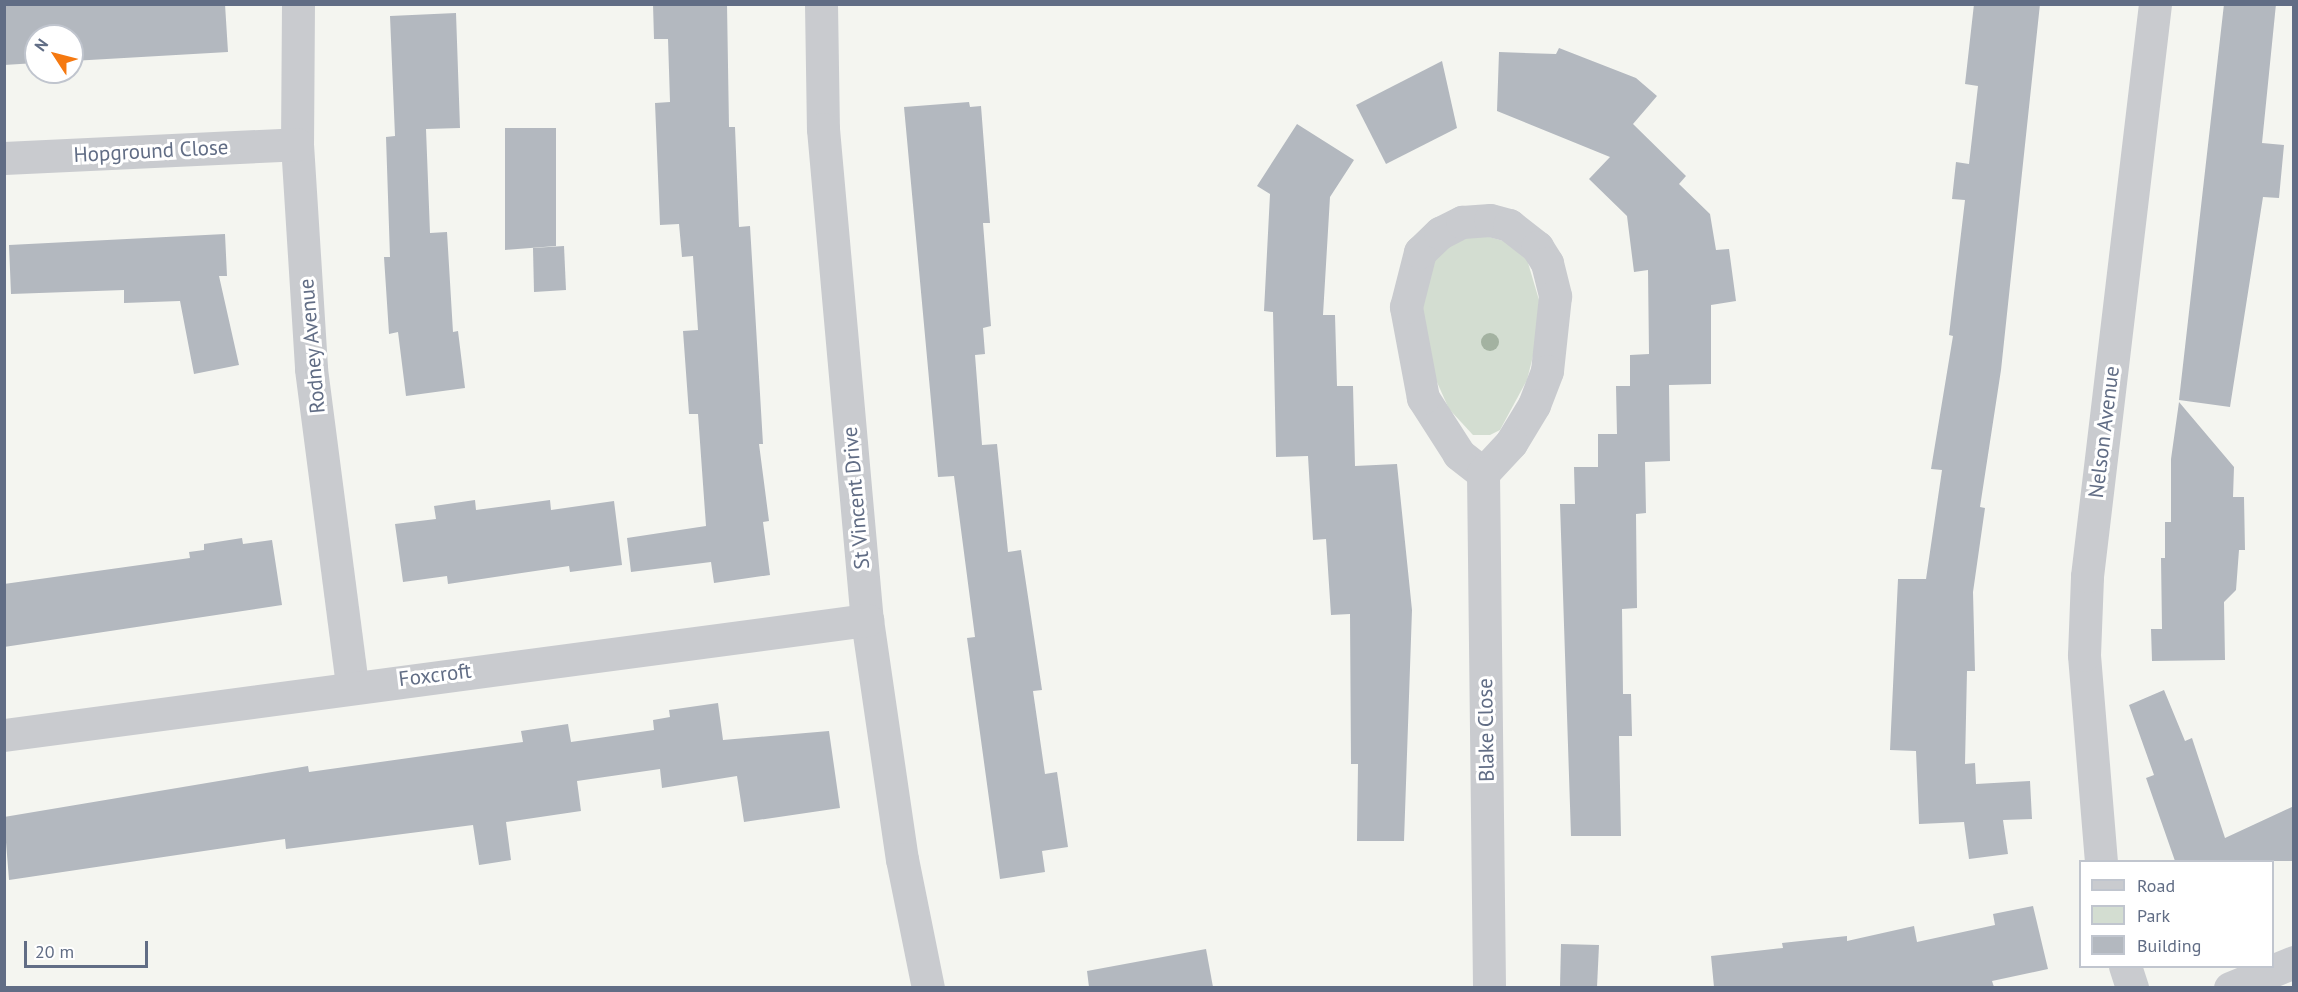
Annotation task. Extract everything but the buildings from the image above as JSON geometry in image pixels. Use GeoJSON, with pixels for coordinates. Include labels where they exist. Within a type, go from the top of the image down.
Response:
{"type":"FeatureCollection","features":[{"type":"Feature","properties":{"kind":"street","name":"Rodney Avenue"},"geometry":{"type":"LineString","coordinates":[[298,4],[297,144],[311,369],[352,686]]}},
{"type":"Feature","properties":{"kind":"street","name":"St Vincent Drive"},"geometry":{"type":"LineString","coordinates":[[821,4],[824,129],[867,620],[902,859],[928,987]]}},
{"type":"Feature","properties":{"kind":"street","name":"Nelson Avenue"},"geometry":{"type":"LineString","coordinates":[[2101,860],[2085,676],[2087,576],[2155,4]]}},
{"type":"Feature","properties":{"kind":"street","name":"Hopground Close"},"geometry":{"type":"LineString","coordinates":[[4,158],[297,144]]}},
{"type":"Feature","properties":{"kind":"street"},"geometry":{"type":"LineString","coordinates":[[1490,220],[1509,225],[1537,247],[1547,263],[1555,296],[1547,370],[1534,405],[1511,443],[1484,473],[1459,454],[1423,398],[1406,307],[1420,252],[1440,233],[1462,222],[1490,220]]}},
{"type":"Feature","properties":{"kind":"street","name":"Blake Close"},"geometry":{"type":"LineString","coordinates":[[1484,473],[1488,987]]}},
{"type":"Feature","properties":{"kind":"street","name":"Foxcroft"},"geometry":{"type":"LineString","coordinates":[[4,735],[352,686],[867,620]]}},
{"type":"Feature","properties":{"kind":"street"},"geometry":{"type":"LineString","coordinates":[[2230,987],[2294,962]]}},
{"type":"Feature","properties":{"kind":"street"},"geometry":{"type":"LineString","coordinates":[[2126,968],[2132,987]]}},
{"type":"Feature","properties":{"kind":"green space"},"geometry":{"type":"Polygon","coordinates":[[[1478,234],[1511,243],[1526,256],[1539,300],[1537,340],[1527,380],[1500,430],[1490,435],[1473,435],[1449,409],[1436,380],[1422,316],[1422,292],[1431,264],[1444,247],[1478,234]]]}}]}
